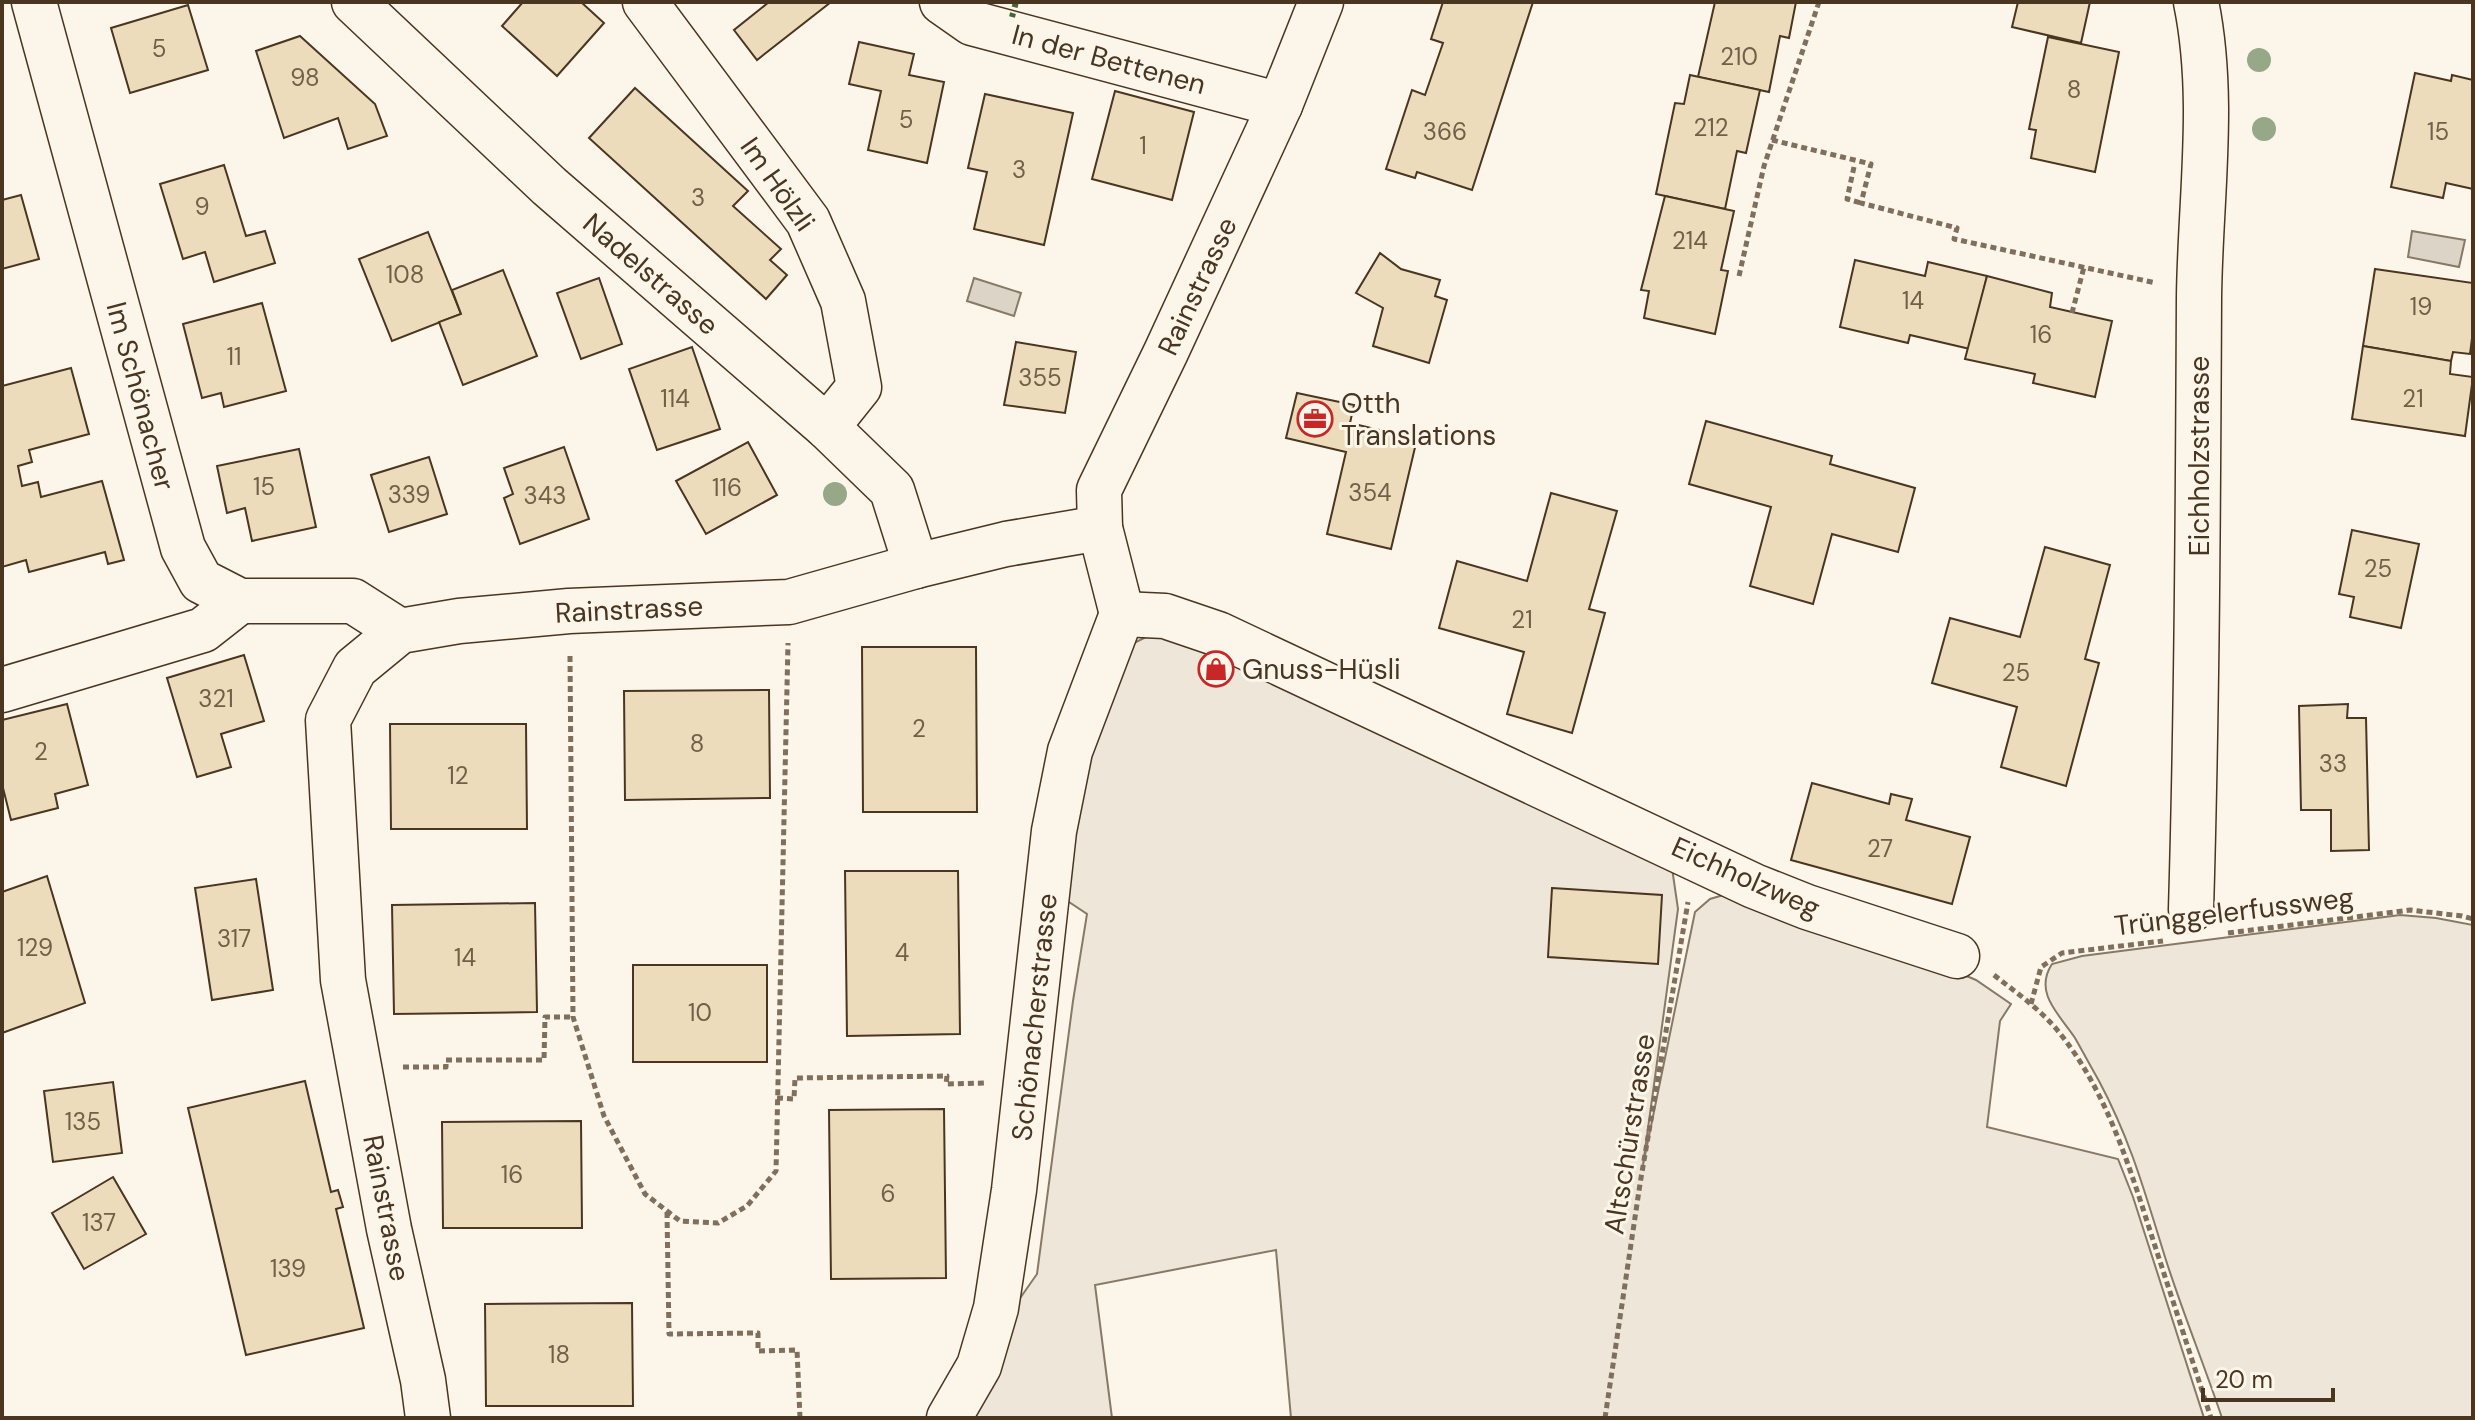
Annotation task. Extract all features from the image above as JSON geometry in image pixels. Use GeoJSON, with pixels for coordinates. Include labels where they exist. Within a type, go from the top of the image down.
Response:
{"type":"FeatureCollection","features":[{"type":"Feature","properties":{"kind":"street","name":"Im Schönacher"},"geometry":{"type":"LineString","coordinates":[[34,2],[183,548],[201,581],[240,601],[353,601],[400,631]]}},
{"type":"Feature","properties":{"kind":"street","name":"Nadelstrasse"},"geometry":{"type":"LineString","coordinates":[[354,2],[549,186],[827,427],[892,490],[916,566]]}},
{"type":"Feature","properties":{"kind":"street","name":"Im Hölzli"},"geometry":{"type":"LineString","coordinates":[[645,2],[808,221],[843,301],[859,387],[827,427]]}},
{"type":"Feature","properties":{"kind":"street","name":"In der Bettenen"},"geometry":{"type":"LineString","coordinates":[[942,2],[972,23],[1280,105]]}},
{"type":"Feature","properties":{"kind":"street","name":"Rainstrasse"},"geometry":{"type":"LineString","coordinates":[[428,1418],[343,980],[328,720],[355,668],[400,631],[459,621],[569,611],[789,602],[1014,542],[1100,528],[1099,490],[1280,105],[1321,2]]}},
{"type":"Feature","properties":{"kind":"street","name":"Eichholzstrasse"},"geometry":{"type":"LineString","coordinates":[[2196,2],[2202,30],[2206,128],[2199,292],[2196,928]]}},
{"type":"Feature","properties":{"kind":"street"},"geometry":{"type":"LineString","coordinates":[[1100,528],[1122,614]]}},
{"type":"Feature","properties":{"kind":"street"},"geometry":{"type":"LineString","coordinates":[[2,690],[203,630],[240,601]]}},
{"type":"Feature","properties":{"kind":"street","name":"Eichholzweg"},"geometry":{"type":"LineString","coordinates":[[1122,614],[1165,616],[1218,634],[1754,886],[1807,907],[1957,956]]}},
{"type":"Feature","properties":{"kind":"street","name":"Schönacherstrasse"},"geometry":{"type":"LineString","coordinates":[[949,1418],[979,1366],[996,1308],[1014,1190],[1057,818],[1070,751],[1122,614]]}},
{"type":"Feature","properties":{"kind":"path"},"geometry":{"type":"LineString","coordinates":[[1739,276],[1772,140],[1819,2]]}},
{"type":"Feature","properties":{"kind":"path"},"geometry":{"type":"LineString","coordinates":[[1772,140],[1871,164],[1861,203]]}},
{"type":"Feature","properties":{"kind":"path"},"geometry":{"type":"LineString","coordinates":[[1854,167],[1847,199],[1957,228],[1954,239],[2171,286]]}},
{"type":"Feature","properties":{"kind":"path"},"geometry":{"type":"LineString","coordinates":[[2072,313],[2084,267]]}},
{"type":"Feature","properties":{"kind":"path"},"geometry":{"type":"LineString","coordinates":[[569,611],[573,1017],[604,1116],[645,1194],[680,1221],[718,1223],[747,1206],[776,1171],[789,602]]}},
{"type":"Feature","properties":{"kind":"path","name":"Altschürstrasse"},"geometry":{"type":"LineString","coordinates":[[1605,1418],[1640,1184],[1696,857]]}},
{"type":"Feature","properties":{"kind":"path","name":"Trünggelerfussweg"},"geometry":{"type":"LineString","coordinates":[[2031,1004],[2041,967],[2062,953],[2196,928],[2410,910],[2473,919]]}},
{"type":"Feature","properties":{"kind":"path"},"geometry":{"type":"LineString","coordinates":[[1957,956],[1993,975],[2031,1004],[2062,1036],[2085,1072],[2107,1113],[2129,1166],[2211,1418]]}},
{"type":"Feature","properties":{"kind":"path"},"geometry":{"type":"LineString","coordinates":[[359,1066],[446,1067],[446,1060],[544,1060],[545,1017],[573,1017]]}},
{"type":"Feature","properties":{"kind":"path"},"geometry":{"type":"LineString","coordinates":[[777,1098],[794,1099],[795,1078],[947,1076],[946,1084],[989,1083]]}},
{"type":"Feature","properties":{"kind":"path"},"geometry":{"type":"LineString","coordinates":[[667,1211],[669,1334],[758,1333],[758,1351],[797,1350],[800,1418]]}},
{"type":"Feature","properties":{"kind":"shaded area"},"geometry":{"type":"Polygon","coordinates":[[[2412,231],[2465,240],[2459,267],[2408,257],[2412,231]]]}},
{"type":"Feature","properties":{"kind":"shaded area"},"geometry":{"type":"Polygon","coordinates":[[[974,278],[1021,293],[1014,316],[967,301],[974,278]]]}},
{"type":"Feature","properties":{"kind":"shaded area"},"geometry":{"type":"Polygon","coordinates":[[[1156,632],[1178,635],[1671,861],[1678,909],[1643,1165],[1695,912],[1710,899],[1754,886],[1976,980],[2011,1004],[2000,1021],[1987,1127],[2118,1159],[2204,1418],[1291,1418],[1276,1250],[1095,1285],[1112,1418],[968,1418],[1016,1304],[1037,1274],[1087,914],[1063,898],[1075,791],[1134,643],[1156,632]]]}},
{"type":"Feature","properties":{"kind":"shaded area"},"geometry":{"type":"Polygon","coordinates":[[[2400,915],[2473,925],[2473,1418],[2222,1418],[2129,1146],[2099,1081],[2051,1003],[2045,985],[2047,975],[2052,964],[2082,956],[2400,915]]]}},
{"type":"Feature","properties":{"kind":"building"},"geometry":{"type":"Polygon","coordinates":[[[523,2],[581,2],[604,23],[557,76],[502,26],[523,2]]]}},
{"type":"Feature","properties":{"kind":"building"},"geometry":{"type":"Polygon","coordinates":[[[769,2],[831,2],[757,60],[734,30],[769,2]]]}},
{"type":"Feature","properties":{"kind":"building"},"geometry":{"type":"Polygon","coordinates":[[[1443,2],[1533,2],[1472,190],[1417,172],[1415,178],[1386,169],[1412,90],[1425,95],[1443,43],[1431,39],[1443,2]]]}},
{"type":"Feature","properties":{"kind":"building"},"geometry":{"type":"Polygon","coordinates":[[[1715,2],[1796,2],[1789,38],[1780,36],[1769,92],[1698,77],[1715,2]]]}},
{"type":"Feature","properties":{"kind":"building"},"geometry":{"type":"Polygon","coordinates":[[[2018,2],[2090,2],[2081,43],[2012,27],[2018,2]]]}},
{"type":"Feature","properties":{"kind":"building"},"geometry":{"type":"Polygon","coordinates":[[[188,5],[208,70],[130,93],[111,28],[188,5]]]}},
{"type":"Feature","properties":{"kind":"building"},"geometry":{"type":"Polygon","coordinates":[[[300,36],[375,104],[387,136],[348,149],[338,118],[284,138],[256,51],[300,36]]]}},
{"type":"Feature","properties":{"kind":"building"},"geometry":{"type":"Polygon","coordinates":[[[2048,37],[2119,52],[2095,172],[2031,158],[2036,130],[2029,129],[2048,37]]]}},
{"type":"Feature","properties":{"kind":"building"},"geometry":{"type":"Polygon","coordinates":[[[859,42],[914,54],[909,75],[944,82],[927,163],[868,150],[881,91],[849,84],[859,42]]]}},
{"type":"Feature","properties":{"kind":"building"},"geometry":{"type":"Polygon","coordinates":[[[2415,73],[2451,81],[2452,75],[2473,80],[2473,189],[2446,183],[2443,198],[2391,187],[2415,73]]]}},
{"type":"Feature","properties":{"kind":"building"},"geometry":{"type":"Polygon","coordinates":[[[1690,75],[1760,90],[1746,153],[1737,151],[1725,209],[1656,194],[1675,103],[1684,104],[1690,75]]]}},
{"type":"Feature","properties":{"kind":"building"},"geometry":{"type":"Polygon","coordinates":[[[635,88],[748,191],[733,206],[781,249],[770,260],[787,275],[766,299],[589,138],[635,88]]]}},
{"type":"Feature","properties":{"kind":"building"},"geometry":{"type":"Polygon","coordinates":[[[1115,91],[1194,112],[1172,200],[1092,179],[1115,91]]]}},
{"type":"Feature","properties":{"kind":"building"},"geometry":{"type":"Polygon","coordinates":[[[985,94],[1073,113],[1044,245],[974,229],[987,172],[968,168],[985,94]]]}},
{"type":"Feature","properties":{"kind":"building"},"geometry":{"type":"Polygon","coordinates":[[[224,165],[246,236],[265,231],[275,263],[214,282],[205,252],[183,259],[160,184],[224,165]]]}},
{"type":"Feature","properties":{"kind":"building"},"geometry":{"type":"Polygon","coordinates":[[[21,195],[39,259],[2,269],[2,200],[21,195]]]}},
{"type":"Feature","properties":{"kind":"building"},"geometry":{"type":"Polygon","coordinates":[[[1665,196],[1734,211],[1721,270],[1728,271],[1715,334],[1644,318],[1649,291],[1641,290],[1665,196]]]}},
{"type":"Feature","properties":{"kind":"building"},"geometry":{"type":"Polygon","coordinates":[[[428,232],[461,314],[392,341],[359,259],[428,232]]]}},
{"type":"Feature","properties":{"kind":"building"},"geometry":{"type":"Polygon","coordinates":[[[1380,253],[1401,269],[1440,280],[1435,296],[1447,300],[1429,363],[1373,346],[1383,308],[1356,293],[1380,253]]]}},
{"type":"Feature","properties":{"kind":"building"},"geometry":{"type":"Polygon","coordinates":[[[1855,260],[1925,276],[1928,262],[1987,276],[1970,349],[1910,335],[1908,343],[1840,327],[1855,260]]]}},
{"type":"Feature","properties":{"kind":"building"},"geometry":{"type":"Polygon","coordinates":[[[2375,269],[2473,283],[2470,354],[2453,352],[2451,361],[2363,346],[2375,269]]]}},
{"type":"Feature","properties":{"kind":"building"},"geometry":{"type":"Polygon","coordinates":[[[503,270],[537,356],[463,385],[439,322],[461,314],[452,290],[503,270]]]}},
{"type":"Feature","properties":{"kind":"building"},"geometry":{"type":"Polygon","coordinates":[[[1987,276],[2052,293],[2050,307],[2112,321],[2095,397],[2033,383],[2035,374],[1965,359],[1987,276]]]}},
{"type":"Feature","properties":{"kind":"building"},"geometry":{"type":"Polygon","coordinates":[[[599,278],[622,344],[581,359],[557,293],[599,278]]]}},
{"type":"Feature","properties":{"kind":"building"},"geometry":{"type":"Polygon","coordinates":[[[262,303],[286,391],[224,407],[221,393],[202,398],[183,324],[262,303]]]}},
{"type":"Feature","properties":{"kind":"building"},"geometry":{"type":"Polygon","coordinates":[[[1016,342],[1076,352],[1065,413],[1004,405],[1016,342]]]}},
{"type":"Feature","properties":{"kind":"building"},"geometry":{"type":"Polygon","coordinates":[[[2363,346],[2451,361],[2450,374],[2473,377],[2465,436],[2352,419],[2363,346]]]}},
{"type":"Feature","properties":{"kind":"building"},"geometry":{"type":"Polygon","coordinates":[[[692,347],[720,429],[657,450],[629,369],[692,347]]]}},
{"type":"Feature","properties":{"kind":"building"},"geometry":{"type":"Polygon","coordinates":[[[71,368],[89,434],[29,450],[32,462],[18,466],[22,486],[38,482],[41,497],[102,481],[124,560],[108,564],[105,552],[29,572],[26,560],[2,567],[2,386],[71,368]]]}},
{"type":"Feature","properties":{"kind":"building"},"geometry":{"type":"Polygon","coordinates":[[[1297,393],[1354,405],[1350,423],[1417,439],[1391,549],[1327,534],[1346,452],[1286,438],[1297,393]]]}},
{"type":"Feature","properties":{"kind":"building"},"geometry":{"type":"Polygon","coordinates":[[[1706,421],[1832,456],[1830,464],[1915,488],[1898,552],[1832,534],[1813,604],[1750,586],[1771,507],[1689,484],[1706,421]]]}},
{"type":"Feature","properties":{"kind":"building"},"geometry":{"type":"Polygon","coordinates":[[[748,442],[777,495],[706,534],[676,481],[748,442]]]}},
{"type":"Feature","properties":{"kind":"building"},"geometry":{"type":"Polygon","coordinates":[[[564,447],[589,519],[520,544],[504,498],[513,494],[504,468],[564,447]]]}},
{"type":"Feature","properties":{"kind":"building"},"geometry":{"type":"Polygon","coordinates":[[[299,449],[316,527],[252,541],[245,508],[227,513],[217,466],[299,449]]]}},
{"type":"Feature","properties":{"kind":"building"},"geometry":{"type":"Polygon","coordinates":[[[429,457],[447,514],[389,532],[371,475],[429,457]]]}},
{"type":"Feature","properties":{"kind":"building"},"geometry":{"type":"Polygon","coordinates":[[[1551,493],[1617,511],[1589,609],[1605,613],[1572,733],[1507,714],[1524,652],[1439,628],[1457,561],[1527,581],[1551,493]]]}},
{"type":"Feature","properties":{"kind":"building"},"geometry":{"type":"Polygon","coordinates":[[[2352,530],[2419,544],[2401,628],[2350,617],[2354,597],[2339,594],[2352,530]]]}},
{"type":"Feature","properties":{"kind":"building"},"geometry":{"type":"Polygon","coordinates":[[[2045,547],[2110,565],[2085,659],[2099,663],[2066,786],[2001,767],[2017,707],[1932,683],[1950,618],[2020,637],[2045,547]]]}},
{"type":"Feature","properties":{"kind":"building"},"geometry":{"type":"Polygon","coordinates":[[[862,647],[976,647],[977,812],[863,812],[862,647]]]}},
{"type":"Feature","properties":{"kind":"building"},"geometry":{"type":"Polygon","coordinates":[[[244,655],[264,721],[221,734],[231,767],[197,777],[167,678],[244,655]]]}},
{"type":"Feature","properties":{"kind":"building"},"geometry":{"type":"Polygon","coordinates":[[[769,690],[770,798],[625,800],[624,691],[769,690]]]}},
{"type":"Feature","properties":{"kind":"building"},"geometry":{"type":"Polygon","coordinates":[[[67,704],[88,785],[55,794],[58,808],[11,820],[2,784],[2,720],[67,704]]]}},
{"type":"Feature","properties":{"kind":"building"},"geometry":{"type":"Polygon","coordinates":[[[2348,704],[2347,718],[2366,718],[2369,850],[2331,851],[2331,810],[2301,810],[2299,706],[2348,704]]]}},
{"type":"Feature","properties":{"kind":"building"},"geometry":{"type":"Polygon","coordinates":[[[390,724],[526,724],[527,829],[391,829],[390,724]]]}},
{"type":"Feature","properties":{"kind":"building"},"geometry":{"type":"Polygon","coordinates":[[[1812,783],[1889,804],[1891,794],[1912,799],[1906,820],[1970,837],[1952,904],[1791,860],[1812,783]]]}},
{"type":"Feature","properties":{"kind":"building"},"geometry":{"type":"Polygon","coordinates":[[[845,871],[958,871],[960,1034],[847,1036],[845,871]]]}},
{"type":"Feature","properties":{"kind":"building"},"geometry":{"type":"Polygon","coordinates":[[[47,876],[85,1003],[2,1033],[2,892],[47,876]]]}},
{"type":"Feature","properties":{"kind":"building"},"geometry":{"type":"Polygon","coordinates":[[[256,879],[273,990],[212,1000],[195,888],[256,879]]]}},
{"type":"Feature","properties":{"kind":"building"},"geometry":{"type":"Polygon","coordinates":[[[1552,888],[1662,895],[1658,964],[1548,957],[1552,888]]]}},
{"type":"Feature","properties":{"kind":"building"},"geometry":{"type":"Polygon","coordinates":[[[535,903],[537,1012],[394,1014],[392,905],[535,903]]]}},
{"type":"Feature","properties":{"kind":"building"},"geometry":{"type":"Polygon","coordinates":[[[633,965],[767,965],[767,1062],[633,1062],[633,965]]]}},
{"type":"Feature","properties":{"kind":"building"},"geometry":{"type":"Polygon","coordinates":[[[305,1081],[331,1192],[338,1190],[343,1207],[336,1209],[364,1328],[246,1355],[188,1108],[305,1081]]]}},
{"type":"Feature","properties":{"kind":"building"},"geometry":{"type":"Polygon","coordinates":[[[113,1082],[122,1153],[53,1162],[44,1091],[113,1082]]]}},
{"type":"Feature","properties":{"kind":"building"},"geometry":{"type":"Polygon","coordinates":[[[944,1109],[946,1278],[831,1279],[829,1110],[944,1109]]]}},
{"type":"Feature","properties":{"kind":"building"},"geometry":{"type":"Polygon","coordinates":[[[581,1121],[582,1228],[443,1228],[442,1122],[581,1121]]]}},
{"type":"Feature","properties":{"kind":"building"},"geometry":{"type":"Polygon","coordinates":[[[113,1177],[146,1234],[84,1269],[52,1213],[113,1177]]]}},
{"type":"Feature","properties":{"kind":"building"},"geometry":{"type":"Polygon","coordinates":[[[632,1303],[633,1406],[486,1406],[485,1304],[632,1303]]]}},
{"type":"Feature","properties":{"kind":"hedge"},"geometry":{"type":"LineString","coordinates":[[1012,17],[1016,2]]}},
{"type":"Feature","properties":{"kind":"place","name":"Otth Translations"},"geometry":{"type":"Point","coordinates":[1315,419]}},
{"type":"Feature","properties":{"kind":"place","name":"Gnuss-Hüsli"},"geometry":{"type":"Point","coordinates":[1216,669]}}]}
